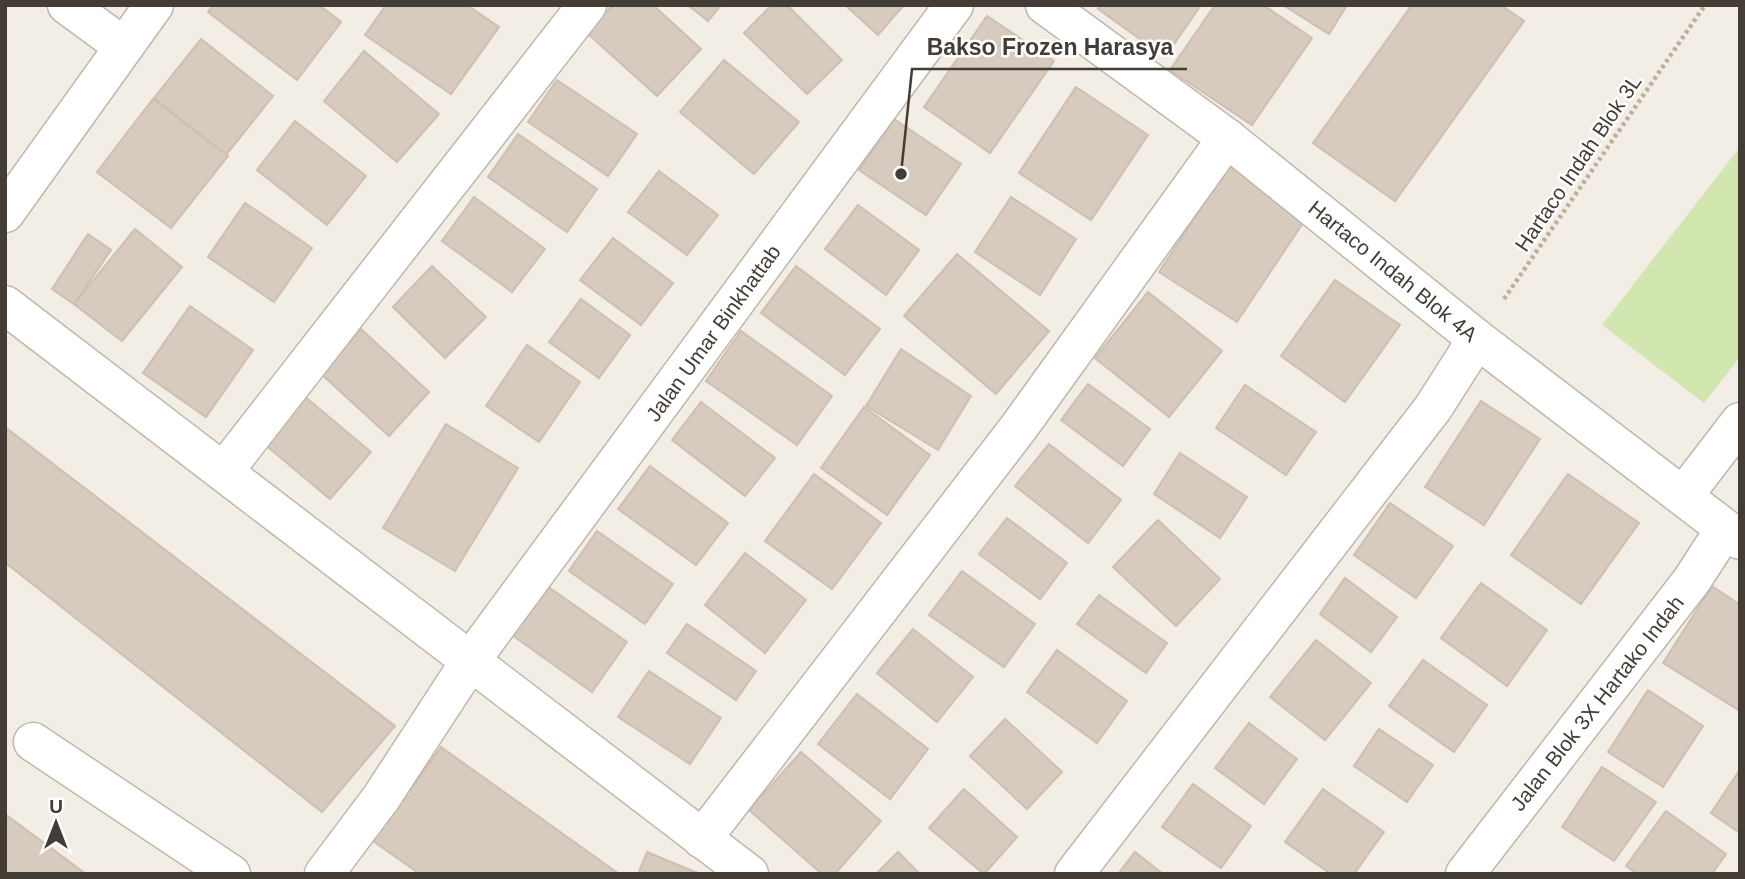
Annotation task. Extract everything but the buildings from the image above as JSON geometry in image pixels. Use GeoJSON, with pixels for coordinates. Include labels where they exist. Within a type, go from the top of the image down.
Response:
{"type":"FeatureCollection","features":[{"type":"Feature","properties":{"kind":"street"},"geometry":{"type":"LineString","coordinates":[[66,5],[123,46]]}},
{"type":"Feature","properties":{"kind":"street"},"geometry":{"type":"LineString","coordinates":[[5,213],[154,5]]}},
{"type":"Feature","properties":{"kind":"street"},"geometry":{"type":"LineString","coordinates":[[224,471],[587,5]]}},
{"type":"Feature","properties":{"kind":"street","name":"Jalan Umar Binkhattab"},"geometry":{"type":"LineString","coordinates":[[324,874],[381,799],[471,660],[954,5]]}},
{"type":"Feature","properties":{"kind":"street","name":"Hartaco Indah Blok 4A"},"geometry":{"type":"LineString","coordinates":[[1045,5],[1227,138],[1477,339],[1732,534]]}},
{"type":"Feature","properties":{"kind":"street"},"geometry":{"type":"LineString","coordinates":[[702,839],[1018,427],[1227,138]]}},
{"type":"Feature","properties":{"kind":"street"},"geometry":{"type":"LineString","coordinates":[[5,305],[750,874]]}},
{"type":"Feature","properties":{"kind":"street"},"geometry":{"type":"LineString","coordinates":[[1074,874],[1433,408],[1477,339]]}},
{"type":"Feature","properties":{"kind":"street"},"geometry":{"type":"LineString","coordinates":[[1684,495],[1740,422]]}},
{"type":"Feature","properties":{"kind":"street","name":"Jalan Blok 3X Hartako Indah"},"geometry":{"type":"LineString","coordinates":[[1465,874],[1692,580],[1732,534]]}},
{"type":"Feature","properties":{"kind":"street"},"geometry":{"type":"LineString","coordinates":[[33,742],[231,874]]}},
{"type":"Feature","properties":{"kind":"path","name":"Hartaco Indah Blok 3L"},"geometry":{"type":"LineString","coordinates":[[1477,339],[1705,5]]}},
{"type":"Feature","properties":{"kind":"green space"},"geometry":{"type":"Polygon","coordinates":[[[1740,147],[1740,357],[1704,403],[1602,325],[1740,147]]]}},
{"type":"Feature","properties":{"kind":"place","name":"Bakso Frozen Harasya"},"geometry":{"type":"Point","coordinates":[901,174]}}]}
